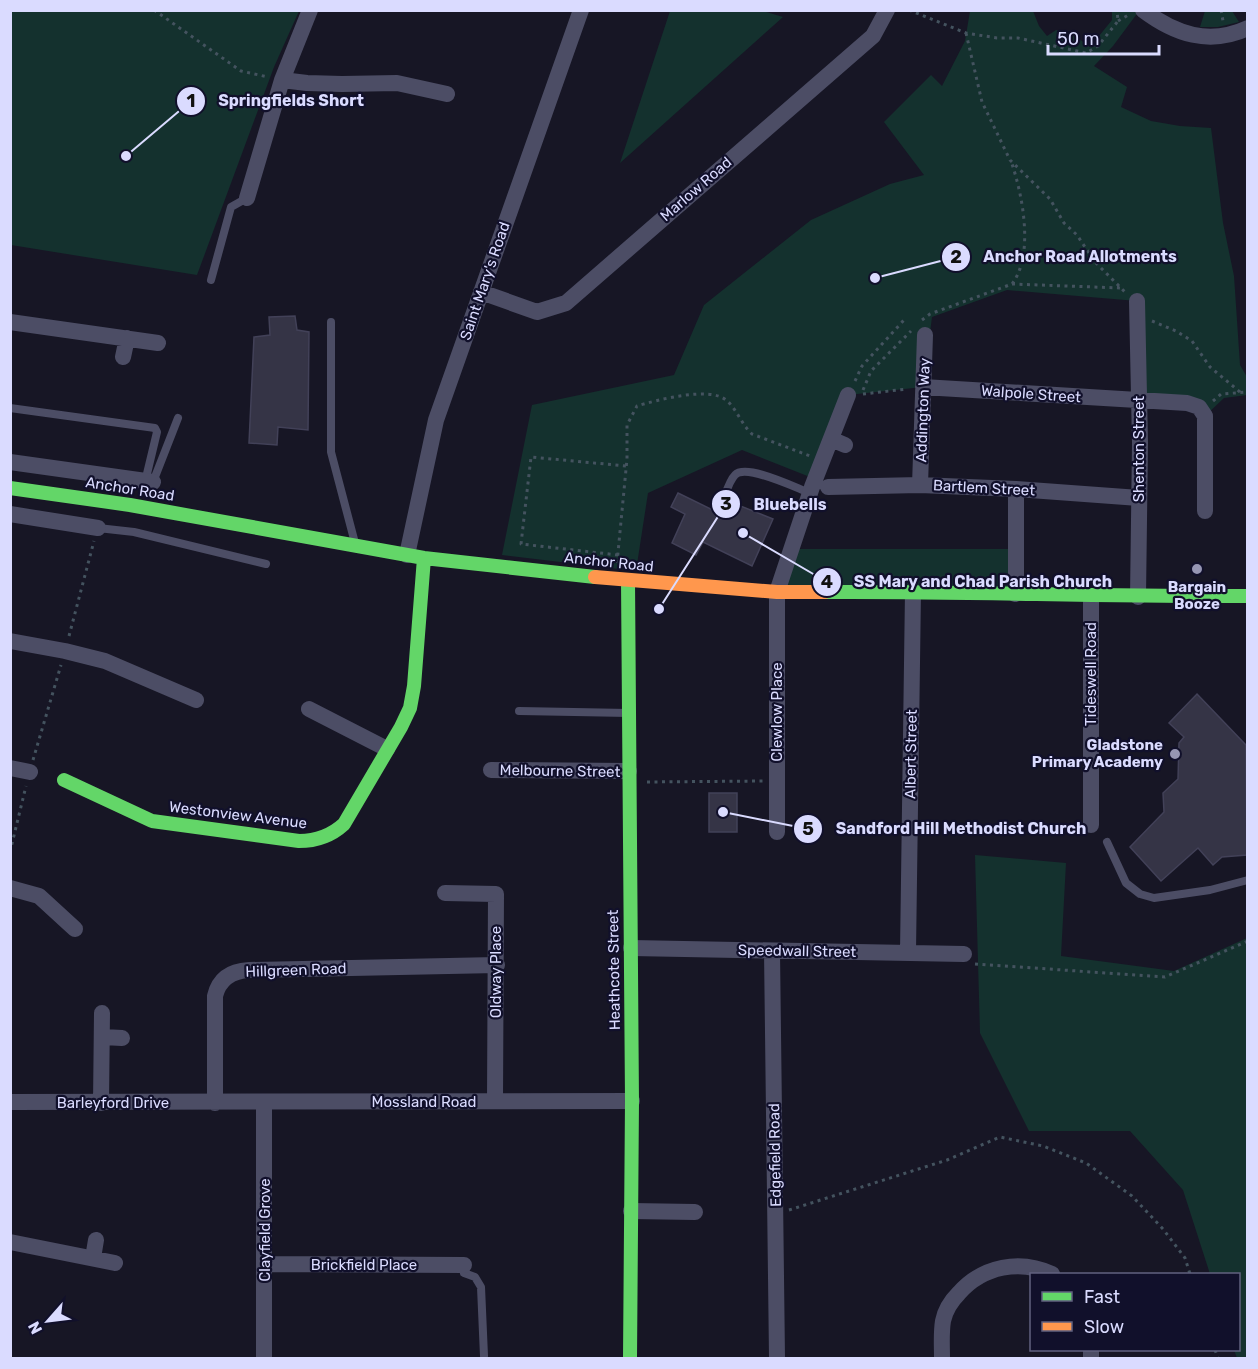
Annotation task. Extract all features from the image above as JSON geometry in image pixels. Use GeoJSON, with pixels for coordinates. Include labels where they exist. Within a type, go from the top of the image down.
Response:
{"type":"FeatureCollection","features":[{"type":"Feature","properties":{"kind":"street"},"geometry":{"type":"LineString","coordinates":[[245,188],[282,80],[310,10]]}},
{"type":"Feature","properties":{"kind":"street","name":"Saint Mary's Road"},"geometry":{"type":"LineString","coordinates":[[407,555],[436,420],[581,10]]}},
{"type":"Feature","properties":{"kind":"street","name":"Marlow Road"},"geometry":{"type":"LineString","coordinates":[[481,292],[537,312],[566,303],[873,36],[887,10]]}},
{"type":"Feature","properties":{"kind":"street"},"geometry":{"type":"LineString","coordinates":[[1143,10],[1160,23],[1192,35],[1215,38],[1248,28]]}},
{"type":"Feature","properties":{"kind":"street"},"geometry":{"type":"LineString","coordinates":[[1152,38],[1160,23]]}},
{"type":"Feature","properties":{"kind":"street"},"geometry":{"type":"LineString","coordinates":[[282,80],[342,84],[397,82],[447,94]]}},
{"type":"Feature","properties":{"kind":"street","name":"Shenton Street"},"geometry":{"type":"LineString","coordinates":[[1137,308],[1140,401],[1138,597]]}},
{"type":"Feature","properties":{"kind":"street"},"geometry":{"type":"LineString","coordinates":[[10,322],[158,343]]}},
{"type":"Feature","properties":{"kind":"street","name":"Addington Way"},"geometry":{"type":"LineString","coordinates":[[920,329],[923,387],[920,485]]}},
{"type":"Feature","properties":{"kind":"street"},"geometry":{"type":"LineString","coordinates":[[123,357],[127,338]]}},
{"type":"Feature","properties":{"kind":"street","name":"Walpole Street"},"geometry":{"type":"LineString","coordinates":[[923,387],[1187,403],[1199,407],[1205,416],[1205,511]]}},
{"type":"Feature","properties":{"kind":"street","name":"Clewlow Place"},"geometry":{"type":"LineString","coordinates":[[777,832],[777,592],[810,493],[823,460],[838,442],[854,395]]}},
{"type":"Feature","properties":{"kind":"street"},"geometry":{"type":"LineString","coordinates":[[10,462],[149,482]]}},
{"type":"Feature","properties":{"kind":"street","name":"Bartlem Street"},"geometry":{"type":"LineString","coordinates":[[828,487],[920,485],[1139,498]]}},
{"type":"Feature","properties":{"kind":"street","name":"Anchor Road"},"geometry":{"type":"LineString","coordinates":[[10,488],[130,505],[424,558],[622,580],[777,592],[913,591],[1138,597],[1248,596]]}},
{"type":"Feature","properties":{"kind":"street"},"geometry":{"type":"LineString","coordinates":[[1014,594],[1016,585],[1016,489]]}},
{"type":"Feature","properties":{"kind":"street"},"geometry":{"type":"LineString","coordinates":[[10,514],[98,528]]}},
{"type":"Feature","properties":{"kind":"street","name":"Westonview Avenue"},"geometry":{"type":"LineString","coordinates":[[64,780],[152,821],[307,841],[323,838],[344,824],[410,708],[414,686],[424,558]]}},
{"type":"Feature","properties":{"kind":"street","name":"Heathcote Street"},"geometry":{"type":"LineString","coordinates":[[622,580],[629,713],[632,1101],[630,1359]]}},
{"type":"Feature","properties":{"kind":"street","name":"Albert Street"},"geometry":{"type":"LineString","coordinates":[[908,952],[913,591]]}},
{"type":"Feature","properties":{"kind":"street","name":"Tideswell Road"},"geometry":{"type":"LineString","coordinates":[[1091,825],[1092,596]]}},
{"type":"Feature","properties":{"kind":"street"},"geometry":{"type":"LineString","coordinates":[[10,641],[105,661],[196,700]]}},
{"type":"Feature","properties":{"kind":"street"},"geometry":{"type":"LineString","coordinates":[[309,709],[387,749]]}},
{"type":"Feature","properties":{"kind":"street"},"geometry":{"type":"LineString","coordinates":[[10,768],[30,772]]}},
{"type":"Feature","properties":{"kind":"street","name":"Melbourne Street"},"geometry":{"type":"LineString","coordinates":[[491,770],[629,777]]}},
{"type":"Feature","properties":{"kind":"street"},"geometry":{"type":"LineString","coordinates":[[10,888],[39,896],[75,929]]}},
{"type":"Feature","properties":{"kind":"street","name":"Oldway Place"},"geometry":{"type":"LineString","coordinates":[[445,893],[496,894],[495,1101]]}},
{"type":"Feature","properties":{"kind":"street","name":"Speedwall Street"},"geometry":{"type":"LineString","coordinates":[[631,948],[964,954]]}},
{"type":"Feature","properties":{"kind":"street","name":"Edgefield Road"},"geometry":{"type":"LineString","coordinates":[[772,951],[777,1359]]}},
{"type":"Feature","properties":{"kind":"street","name":"Hillgreen Road"},"geometry":{"type":"LineString","coordinates":[[215,1103],[215,996],[220,983],[230,974],[242,970],[497,965]]}},
{"type":"Feature","properties":{"kind":"street"},"geometry":{"type":"LineString","coordinates":[[101,1103],[102,1012]]}},
{"type":"Feature","properties":{"kind":"street"},"geometry":{"type":"LineString","coordinates":[[103,1037],[122,1038]]}},
{"type":"Feature","properties":{"kind":"street","name":"Mossland Road"},"geometry":{"type":"LineString","coordinates":[[215,1103],[632,1101]]}},
{"type":"Feature","properties":{"kind":"street","name":"Barleyford Drive"},"geometry":{"type":"LineString","coordinates":[[10,1102],[215,1103]]}},
{"type":"Feature","properties":{"kind":"street","name":"Clayfield Grove"},"geometry":{"type":"LineString","coordinates":[[264,1102],[264,1359]]}},
{"type":"Feature","properties":{"kind":"street"},"geometry":{"type":"LineString","coordinates":[[631,1211],[695,1212]]}},
{"type":"Feature","properties":{"kind":"street"},"geometry":{"type":"LineString","coordinates":[[93,1258],[96,1240]]}},
{"type":"Feature","properties":{"kind":"street"},"geometry":{"type":"LineString","coordinates":[[10,1242],[115,1263]]}},
{"type":"Feature","properties":{"kind":"street","name":"Brickfield Place"},"geometry":{"type":"LineString","coordinates":[[265,1264],[464,1267]]}},
{"type":"Feature","properties":{"kind":"street"},"geometry":{"type":"LineString","coordinates":[[942,1359],[945,1314],[955,1297],[974,1279],[992,1270],[1011,1266],[1031,1268],[1046,1273]]}},
{"type":"Feature","properties":{"kind":"lane"},"geometry":{"type":"LineString","coordinates":[[211,280],[231,207],[245,188]]}},
{"type":"Feature","properties":{"kind":"lane"},"geometry":{"type":"LineString","coordinates":[[331,322],[331,452],[356,546]]}},
{"type":"Feature","properties":{"kind":"lane"},"geometry":{"type":"LineString","coordinates":[[10,408],[151,426],[157,432],[149,482]]}},
{"type":"Feature","properties":{"kind":"lane"},"geometry":{"type":"LineString","coordinates":[[149,482],[178,418]]}},
{"type":"Feature","properties":{"kind":"lane"},"geometry":{"type":"LineString","coordinates":[[723,501],[735,474],[743,471],[753,472],[810,493]]}},
{"type":"Feature","properties":{"kind":"lane"},"geometry":{"type":"LineString","coordinates":[[98,528],[134,532],[266,564]]}},
{"type":"Feature","properties":{"kind":"lane"},"geometry":{"type":"LineString","coordinates":[[519,711],[629,713]]}},
{"type":"Feature","properties":{"kind":"lane"},"geometry":{"type":"LineString","coordinates":[[1107,842],[1126,883],[1140,894],[1154,898],[1210,890],[1248,880]]}},
{"type":"Feature","properties":{"kind":"lane"},"geometry":{"type":"LineString","coordinates":[[464,1267],[475,1277],[481,1287],[484,1356]]}},
{"type":"Feature","properties":{"kind":"path"},"geometry":{"type":"LineString","coordinates":[[154,10],[242,71],[282,80]]}},
{"type":"Feature","properties":{"kind":"path"},"geometry":{"type":"LineString","coordinates":[[909,10],[966,33],[997,38],[1018,38],[1086,53],[1098,46],[1118,21],[1136,10]]}},
{"type":"Feature","properties":{"kind":"path"},"geometry":{"type":"LineString","coordinates":[[1117,10],[1118,21]]}},
{"type":"Feature","properties":{"kind":"path"},"geometry":{"type":"LineString","coordinates":[[966,33],[982,102],[1010,160],[1025,226],[1019,275],[1012,284]]}},
{"type":"Feature","properties":{"kind":"path"},"geometry":{"type":"LineString","coordinates":[[1010,160],[1050,199],[1064,223],[1077,236],[1095,262],[1122,288],[1137,308],[1192,341],[1210,367],[1240,392]]}},
{"type":"Feature","properties":{"kind":"path"},"geometry":{"type":"LineString","coordinates":[[854,395],[871,371],[920,329],[930,314],[1012,284],[1122,288]]}},
{"type":"Feature","properties":{"kind":"path"},"geometry":{"type":"LineString","coordinates":[[854,395],[862,366],[904,320]]}},
{"type":"Feature","properties":{"kind":"path"},"geometry":{"type":"LineString","coordinates":[[854,395],[923,387]]}},
{"type":"Feature","properties":{"kind":"path"},"geometry":{"type":"LineString","coordinates":[[1221,394],[1248,392]]}},
{"type":"Feature","properties":{"kind":"path"},"geometry":{"type":"LineString","coordinates":[[622,580],[618,555],[626,466],[627,425],[638,406],[657,400],[704,393],[717,395],[729,402],[746,429],[752,434],[823,460]]}},
{"type":"Feature","properties":{"kind":"path"},"geometry":{"type":"LineString","coordinates":[[618,555],[521,544],[531,457],[626,466]]}},
{"type":"Feature","properties":{"kind":"path"},"geometry":{"type":"LineString","coordinates":[[10,852],[98,528]]}},
{"type":"Feature","properties":{"kind":"path"},"geometry":{"type":"LineString","coordinates":[[629,777],[777,781]]}},
{"type":"Feature","properties":{"kind":"path"},"geometry":{"type":"LineString","coordinates":[[964,954],[975,964],[1165,977],[1248,941]]}},
{"type":"Feature","properties":{"kind":"path"},"geometry":{"type":"LineString","coordinates":[[776,1214],[947,1160],[1000,1137],[1043,1146],[1086,1163],[1132,1196],[1163,1228],[1185,1258],[1189,1273]]}},
{"type":"Feature","properties":{"kind":"green space"},"geometry":{"type":"Polygon","coordinates":[[[11,10],[299,11],[274,67],[197,275],[11,245],[11,10]]]}},
{"type":"Feature","properties":{"kind":"green space"},"geometry":{"type":"Polygon","coordinates":[[[670,11],[763,11],[783,17],[620,163],[670,11]]]}},
{"type":"Feature","properties":{"kind":"green space"},"geometry":{"type":"Polygon","coordinates":[[[970,11],[1033,11],[1039,26],[1047,36],[1056,30],[1074,35],[1090,47],[1112,20],[1112,11],[1139,11],[1113,46],[1094,66],[1127,87],[1121,107],[1151,121],[1211,128],[1223,223],[1234,276],[1240,365],[1247,377],[1247,395],[1224,398],[1205,416],[1199,407],[1140,401],[1137,301],[1007,290],[932,317],[923,387],[848,395],[815,479],[742,450],[648,493],[636,571],[502,555],[532,405],[674,375],[704,305],[811,220],[890,184],[924,175],[884,122],[931,75],[942,86],[965,41],[970,11]]]}},
{"type":"Feature","properties":{"kind":"green space"},"geometry":{"type":"Polygon","coordinates":[[[1205,11],[1232,11],[1239,22],[1218,27],[1200,27],[1205,11]]]}},
{"type":"Feature","properties":{"kind":"green space"},"geometry":{"type":"Polygon","coordinates":[[[787,549],[1016,549],[1015,594],[777,592],[787,549]]]}},
{"type":"Feature","properties":{"kind":"green space"},"geometry":{"type":"Polygon","coordinates":[[[975,855],[1066,863],[1061,956],[1174,971],[1247,938],[1247,1358],[1237,1358],[1234,1351],[1240,1351],[1240,1273],[1210,1273],[1183,1190],[1130,1131],[1029,1131],[980,1033],[975,855]]]}},
{"type":"Feature","properties":{"kind":"building"},"geometry":{"type":"Polygon","coordinates":[[[295,316],[297,330],[309,332],[308,430],[278,427],[277,445],[249,443],[254,337],[270,335],[269,317],[295,316]]]}},
{"type":"Feature","properties":{"kind":"building"},"geometry":{"type":"Polygon","coordinates":[[[678,493],[727,517],[733,503],[773,519],[752,566],[703,542],[696,555],[672,543],[685,514],[671,507],[678,493]]]}},
{"type":"Feature","properties":{"kind":"building"},"geometry":{"type":"Polygon","coordinates":[[[1197,694],[1246,745],[1247,855],[1222,857],[1213,865],[1198,848],[1161,881],[1130,847],[1164,812],[1163,793],[1178,779],[1179,743],[1184,737],[1169,723],[1197,694]]]}},
{"type":"Feature","properties":{"kind":"building"},"geometry":{"type":"Polygon","coordinates":[[[709,793],[737,793],[737,832],[709,832],[709,793]]]}},
{"type":"Feature","properties":{"kind":"traffic: fast"},"geometry":{"type":"LineString","coordinates":[[10,488],[130,505],[424,558],[595,577]]}},
{"type":"Feature","properties":{"kind":"traffic: fast"},"geometry":{"type":"LineString","coordinates":[[64,780],[152,821],[299,841],[318,839],[334,832],[344,824],[410,708],[414,686],[424,558]]}},
{"type":"Feature","properties":{"kind":"traffic: fast"},"geometry":{"type":"LineString","coordinates":[[628,581],[632,1101],[630,1358]]}},
{"type":"Feature","properties":{"kind":"traffic: fast"},"geometry":{"type":"LineString","coordinates":[[825,592],[1248,596]]}},
{"type":"Feature","properties":{"kind":"traffic: slow"},"geometry":{"type":"LineString","coordinates":[[595,577],[777,592],[825,592]]}},
{"type":"Feature","properties":{"kind":"place","name":"Springfields Short"},"geometry":{"type":"Point","coordinates":[126,156]}},
{"type":"Feature","properties":{"kind":"place","name":"Anchor Road Allotments"},"geometry":{"type":"Point","coordinates":[875,278]}},
{"type":"Feature","properties":{"kind":"place","name":"SS Mary and Chad Parish Church"},"geometry":{"type":"Point","coordinates":[743,533]}},
{"type":"Feature","properties":{"kind":"place","name":"Bargain Booze"},"geometry":{"type":"Point","coordinates":[1197,569]}},
{"type":"Feature","properties":{"kind":"place","name":"Bluebells"},"geometry":{"type":"Point","coordinates":[659,609]}},
{"type":"Feature","properties":{"kind":"place","name":"Gladstone Primary Academy"},"geometry":{"type":"Point","coordinates":[1175,754]}},
{"type":"Feature","properties":{"kind":"place","name":"Sandford Hill Methodist Church"},"geometry":{"type":"Point","coordinates":[723,812]}}]}
